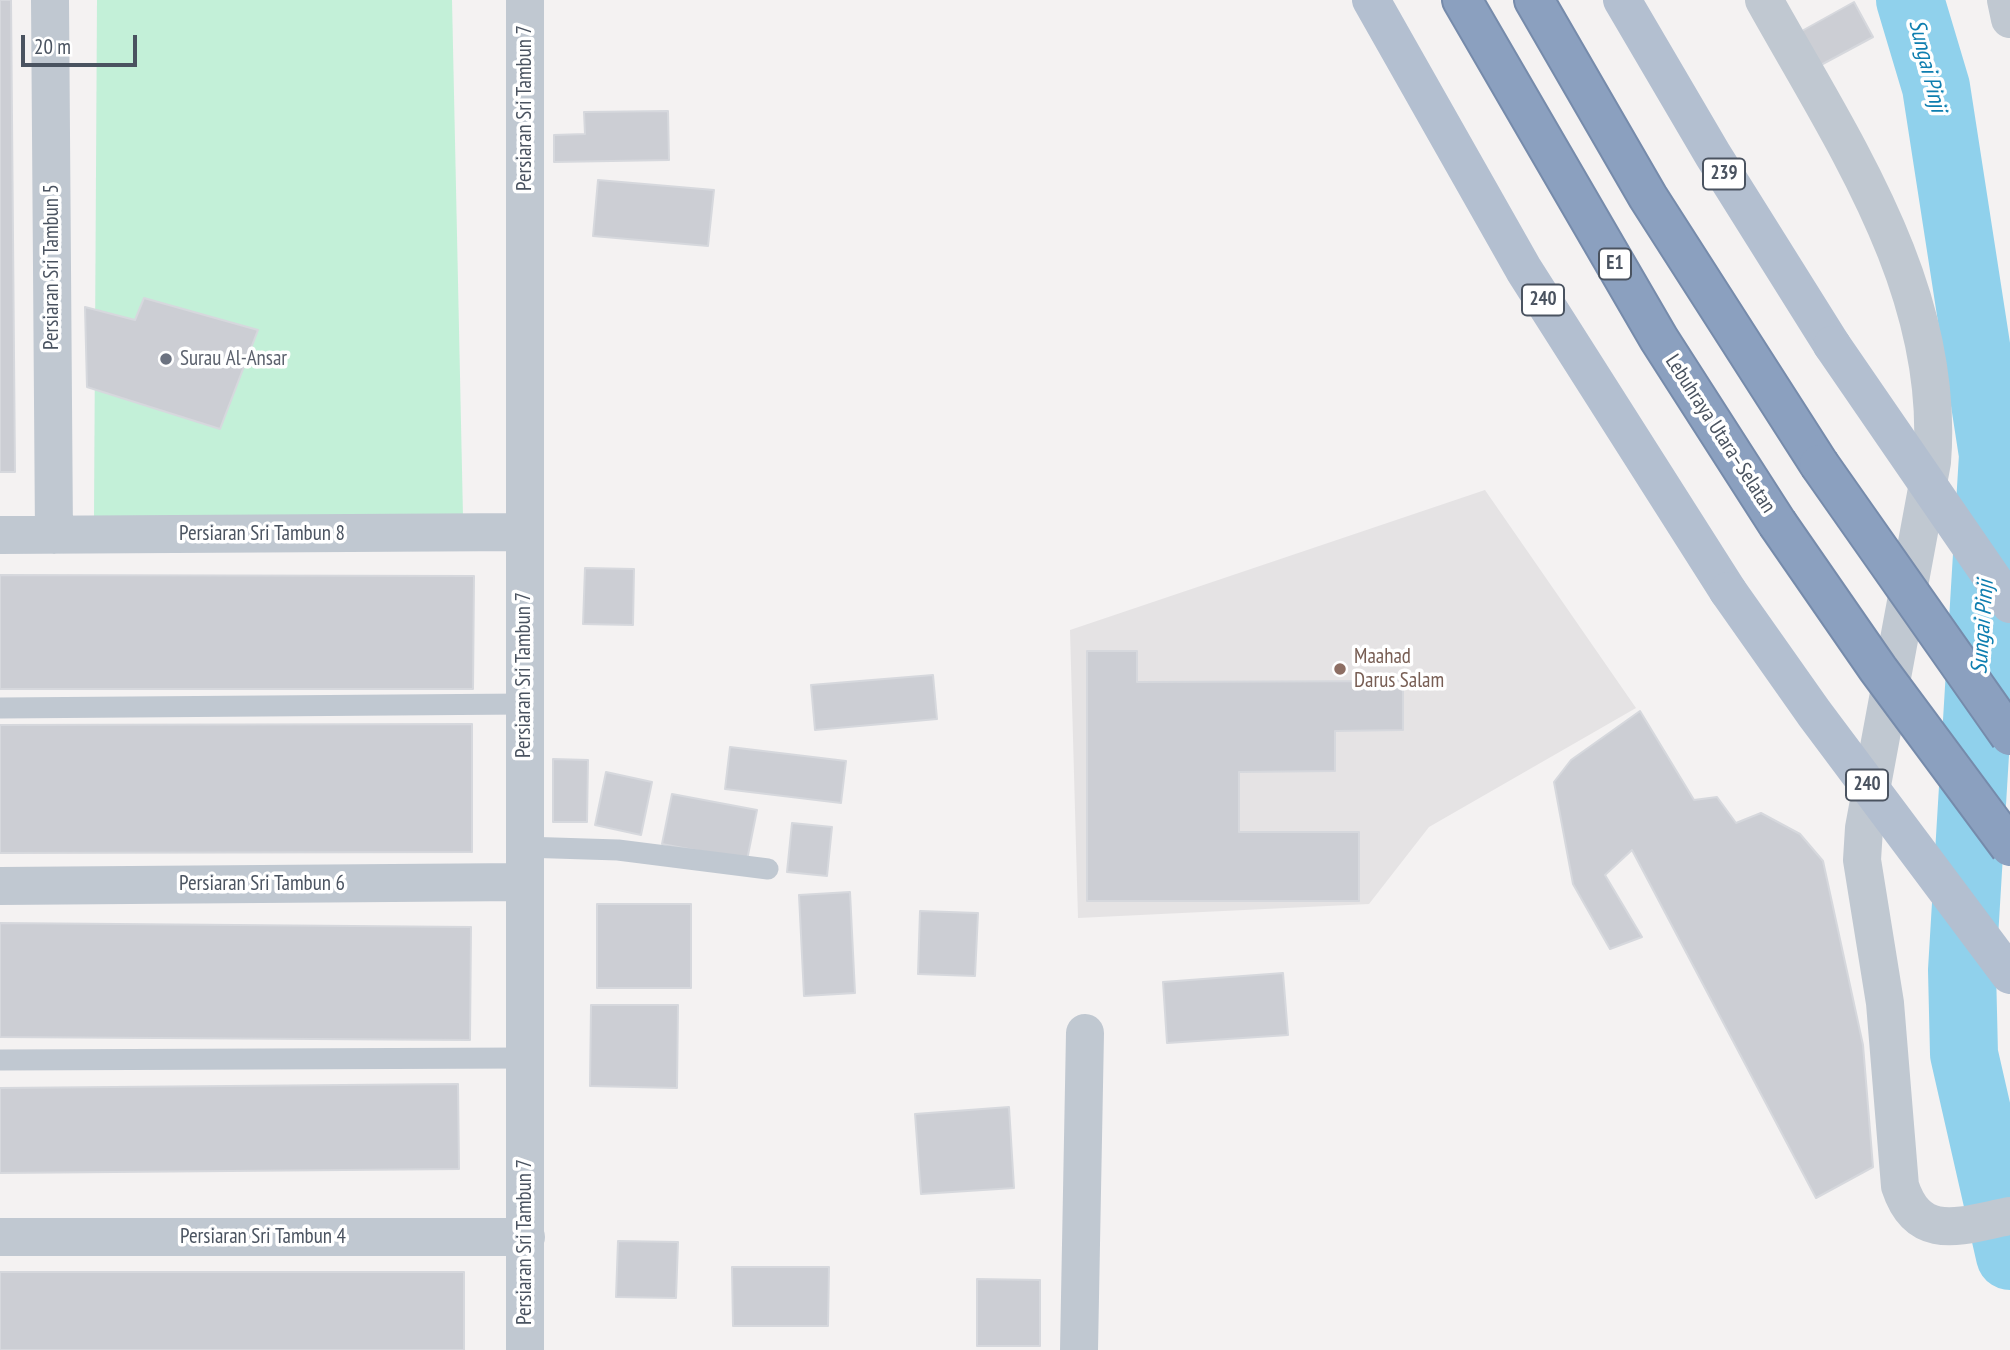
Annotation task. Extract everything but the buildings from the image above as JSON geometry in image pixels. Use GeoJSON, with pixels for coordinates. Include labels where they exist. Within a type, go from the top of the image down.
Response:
{"type":"FeatureCollection","features":[{"type":"Feature","properties":{"kind":"highway","name":"Lebuhraya Utara–Selatan"},"geometry":{"type":"LineString","coordinates":[[1462,0],[1659,339],[1777,523],[1878,669],[2010,847]]}},
{"type":"Feature","properties":{"kind":"highway"},"geometry":{"type":"LineString","coordinates":[[1534,0],[1661,219],[1819,464],[2010,736]]}},
{"type":"Feature","properties":{"kind":"main road","name":"240"},"geometry":{"type":"LineString","coordinates":[[1371,0],[1524,270],[1728,591],[1814,713],[2010,975]]}},
{"type":"Feature","properties":{"kind":"main road","name":"239"},"geometry":{"type":"LineString","coordinates":[[1622,0],[1720,166],[1832,345],[2010,604]]}},
{"type":"Feature","properties":{"kind":"street","name":"Persiaran Sri Tambun 5"},"geometry":{"type":"LineString","coordinates":[[50,0],[54,535]]}},
{"type":"Feature","properties":{"kind":"street","name":"Persiaran Sri Tambun 7"},"geometry":{"type":"LineString","coordinates":[[525,0],[525,1350]]}},
{"type":"Feature","properties":{"kind":"street"},"geometry":{"type":"LineString","coordinates":[[1764,0],[1871,191],[1915,307],[1929,370],[1934,433],[1932,462],[1864,828],[1861,860],[1885,1003],[1900,1186],[1906,1205],[1918,1219],[1938,1227],[1959,1226],[2010,1216]]}},
{"type":"Feature","properties":{"kind":"street"},"geometry":{"type":"LineString","coordinates":[[2006,0],[2010,19]]}},
{"type":"Feature","properties":{"kind":"street","name":"Persiaran Sri Tambun 8"},"geometry":{"type":"LineString","coordinates":[[0,536],[524,532]]}},
{"type":"Feature","properties":{"kind":"street","name":"Persiaran Sri Tambun 6"},"geometry":{"type":"LineString","coordinates":[[0,886],[523,864]]}},
{"type":"Feature","properties":{"kind":"street"},"geometry":{"type":"LineString","coordinates":[[1080,1350],[1085,1033]]}},
{"type":"Feature","properties":{"kind":"street","name":"Persiaran Sri Tambun 4"},"geometry":{"type":"LineString","coordinates":[[0,1237],[526,1237]]}},
{"type":"Feature","properties":{"kind":"lane"},"geometry":{"type":"LineString","coordinates":[[0,708],[525,704]]}},
{"type":"Feature","properties":{"kind":"lane"},"geometry":{"type":"LineString","coordinates":[[523,864],[618,850],[768,869]]}},
{"type":"Feature","properties":{"kind":"lane"},"geometry":{"type":"LineString","coordinates":[[0,1060],[524,1058]]}},
{"type":"Feature","properties":{"kind":"shaded area","name":"Maahad Darus Salam"},"geometry":{"type":"Polygon","coordinates":[[[1485,490],[1636,708],[1429,827],[1369,904],[1078,918],[1070,630],[1485,490]]]}},
{"type":"Feature","properties":{"kind":"green space"},"geometry":{"type":"Polygon","coordinates":[[[97,0],[452,0],[463,517],[94,516],[97,0]]]}},
{"type":"Feature","properties":{"kind":"waterway","name":"Sungai Pinji"},"geometry":{"type":"LineString","coordinates":[[1910,0],[1936,87],[1993,455],[1962,970],[1964,1054],[2010,1256]]}},
{"type":"Feature","properties":{"kind":"place","name":"Surau Al-Ansar"},"geometry":{"type":"Point","coordinates":[166,359]}},
{"type":"Feature","properties":{"kind":"place","name":"Maahad Darus Salam"},"geometry":{"type":"Point","coordinates":[1340,669]}}]}
